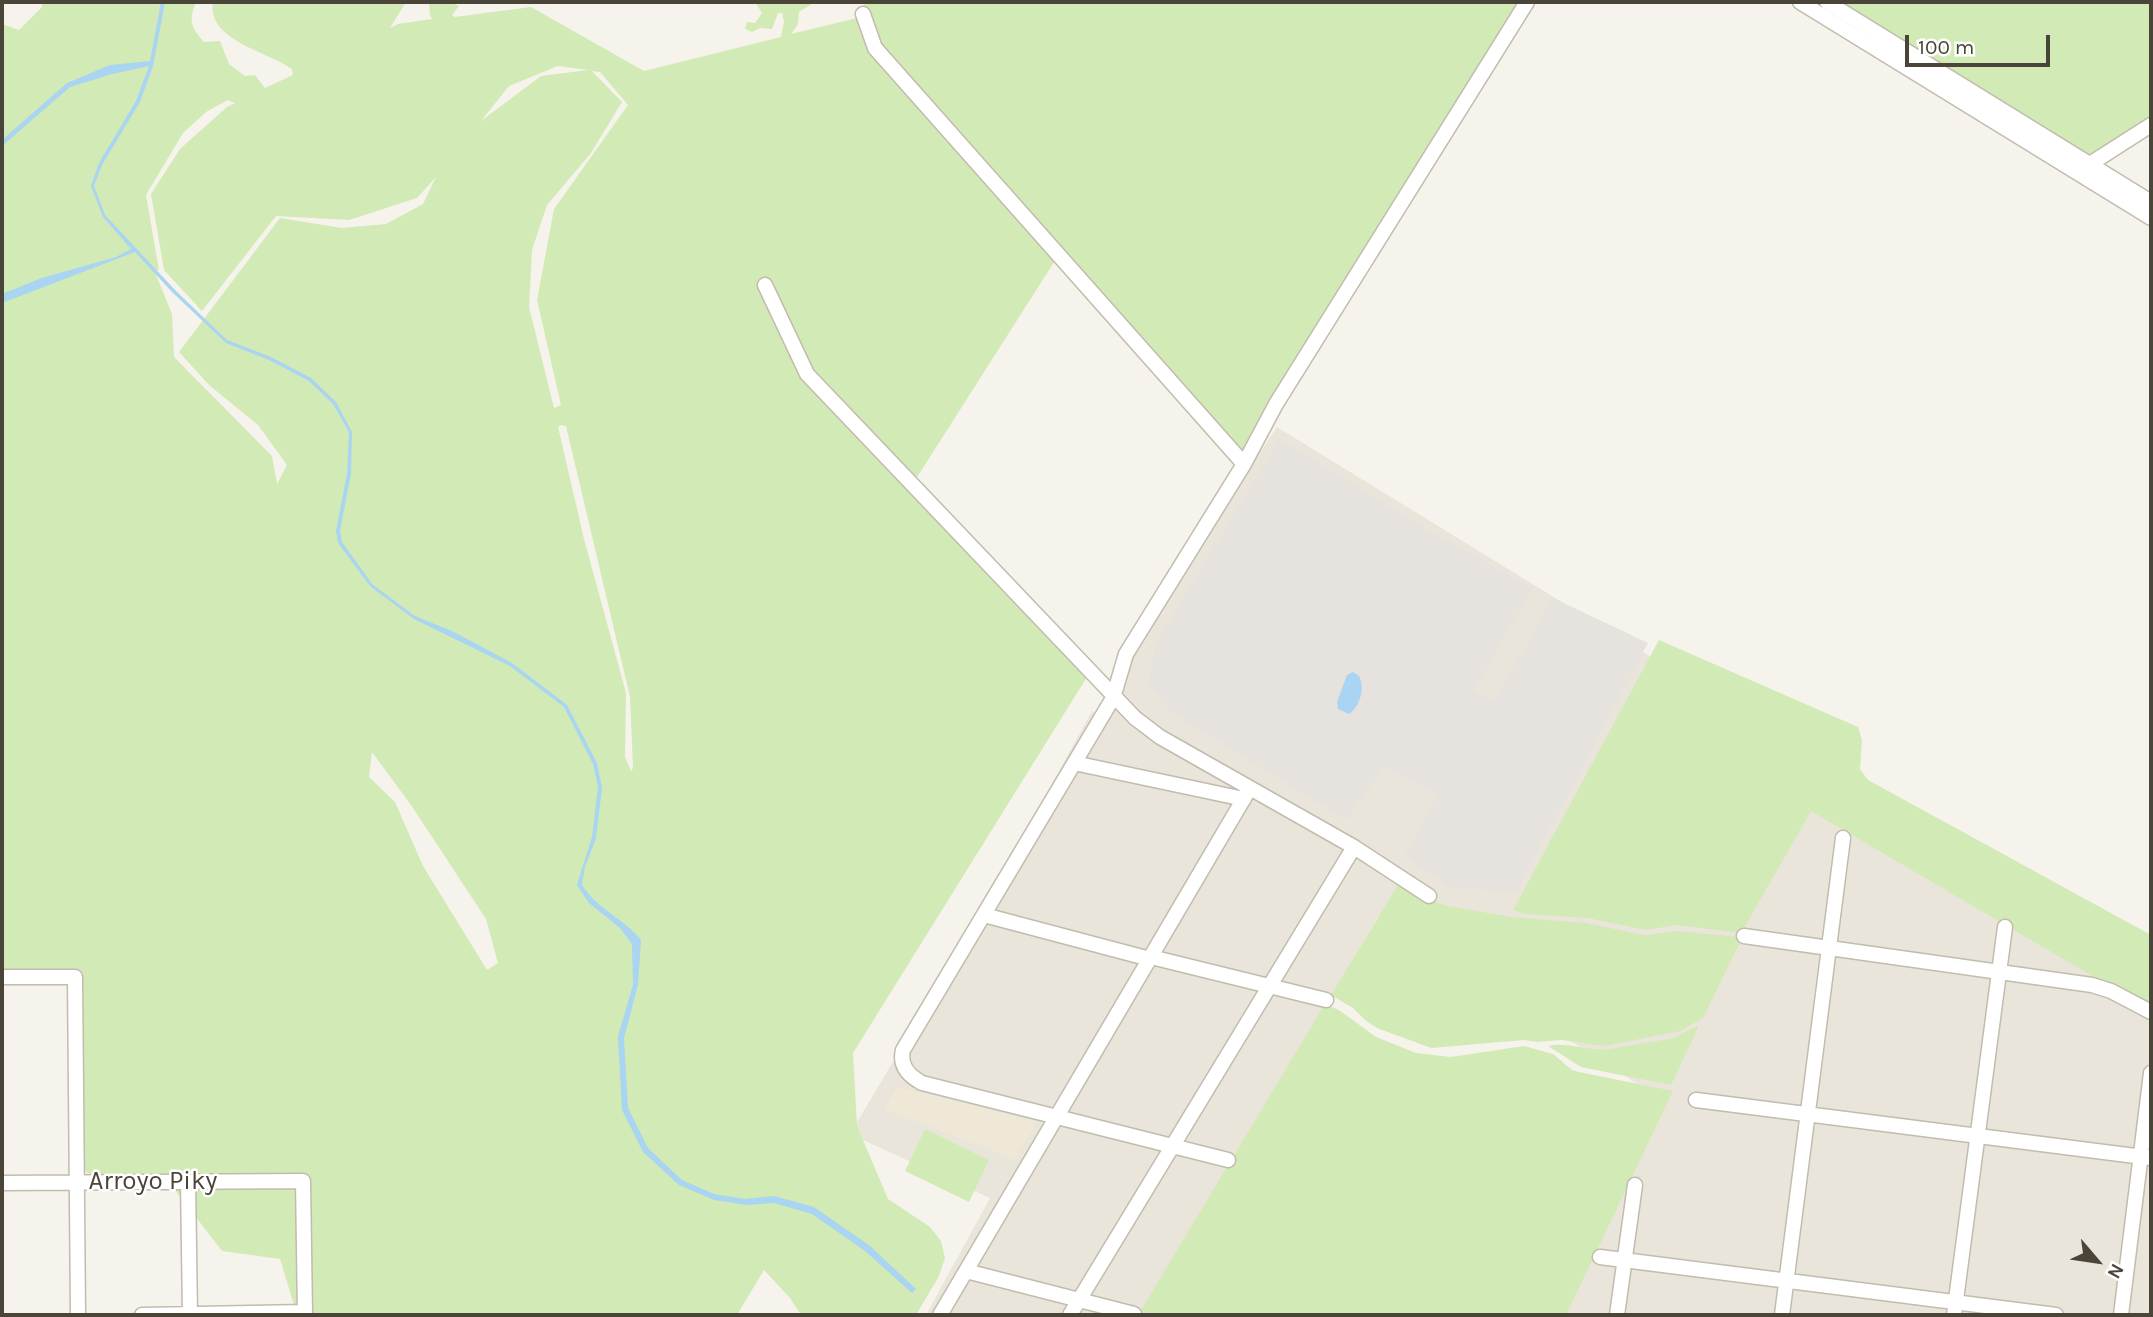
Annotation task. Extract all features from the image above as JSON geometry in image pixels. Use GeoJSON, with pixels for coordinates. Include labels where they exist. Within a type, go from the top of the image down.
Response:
{"type":"FeatureCollection","features":[{"type":"Feature","properties":{"kind":"street"},"geometry":{"type":"LineString","coordinates":[[1228,1160],[922,1083],[912,1077],[901,1058],[903,1050],[1114,698],[1126,654],[1244,464],[1276,404],[1527,2]]}},
{"type":"Feature","properties":{"kind":"street"},"geometry":{"type":"LineString","coordinates":[[1800,2],[2151,218]]}},
{"type":"Feature","properties":{"kind":"street"},"geometry":{"type":"LineString","coordinates":[[1827,2],[2151,202]]}},
{"type":"Feature","properties":{"kind":"street"},"geometry":{"type":"LineString","coordinates":[[863,14],[876,48],[1244,464]]}},
{"type":"Feature","properties":{"kind":"street"},"geometry":{"type":"LineString","coordinates":[[2068,168],[2090,164],[2151,125]]}},
{"type":"Feature","properties":{"kind":"street"},"geometry":{"type":"LineString","coordinates":[[765,285],[807,374],[1135,718],[1247,793],[1354,847],[1429,895]]}},
{"type":"Feature","properties":{"kind":"street"},"geometry":{"type":"LineString","coordinates":[[1074,764],[1247,793]]}},
{"type":"Feature","properties":{"kind":"street"},"geometry":{"type":"LineString","coordinates":[[940,1315],[1247,793]]}},
{"type":"Feature","properties":{"kind":"street"},"geometry":{"type":"LineString","coordinates":[[1782,1315],[1843,838]]}},
{"type":"Feature","properties":{"kind":"street"},"geometry":{"type":"LineString","coordinates":[[1070,1315],[1354,847]]}},
{"type":"Feature","properties":{"kind":"street"},"geometry":{"type":"LineString","coordinates":[[984,915],[1326,1000]]}},
{"type":"Feature","properties":{"kind":"street"},"geometry":{"type":"LineString","coordinates":[[1955,1309],[2005,927]]}},
{"type":"Feature","properties":{"kind":"street"},"geometry":{"type":"LineString","coordinates":[[1744,936],[2092,985],[2111,990],[2151,1012]]}},
{"type":"Feature","properties":{"kind":"street"},"geometry":{"type":"LineString","coordinates":[[2,977],[75,976],[78,1315]]}},
{"type":"Feature","properties":{"kind":"street"},"geometry":{"type":"LineString","coordinates":[[2121,1315],[2146,1157],[2151,1073]]}},
{"type":"Feature","properties":{"kind":"street"},"geometry":{"type":"LineString","coordinates":[[1696,1100],[2146,1157]]}},
{"type":"Feature","properties":{"kind":"street","name":"Arroyo Piky"},"geometry":{"type":"LineString","coordinates":[[2,1183],[303,1181],[305,1314]]}},
{"type":"Feature","properties":{"kind":"street"},"geometry":{"type":"LineString","coordinates":[[188,1182],[190,1315]]}},
{"type":"Feature","properties":{"kind":"street"},"geometry":{"type":"LineString","coordinates":[[1617,1315],[1635,1185]]}},
{"type":"Feature","properties":{"kind":"street"},"geometry":{"type":"LineString","coordinates":[[1600,1257],[1787,1281],[1955,1309],[2056,1315]]}},
{"type":"Feature","properties":{"kind":"street"},"geometry":{"type":"LineString","coordinates":[[966,1271],[1134,1314]]}},
{"type":"Feature","properties":{"kind":"street"},"geometry":{"type":"LineString","coordinates":[[142,1315],[305,1314]]}},
{"type":"Feature","properties":{"kind":"shaded area"},"geometry":{"type":"Polygon","coordinates":[[[1277,427],[2151,964],[2151,1315],[1540,1315],[1650,1092],[1378,917],[1145,1315],[926,1315],[990,1198],[850,1134],[972,929],[1092,711],[1100,715],[1124,654],[1277,427]]]}},
{"type":"Feature","properties":{"kind":"shaded area"},"geometry":{"type":"Polygon","coordinates":[[[1280,439],[1421,526],[1532,588],[1473,692],[1495,701],[1553,598],[1648,643],[1516,892],[1448,887],[1405,854],[1439,794],[1384,767],[1346,820],[1173,713],[1148,685],[1156,643],[1280,439]]]}},
{"type":"Feature","properties":{"kind":"shaded area"},"geometry":{"type":"Polygon","coordinates":[[[897,1087],[1037,1122],[1015,1159],[885,1109],[897,1087]]]}},
{"type":"Feature","properties":{"kind":"green space"},"geometry":{"type":"Polygon","coordinates":[[[42,2],[196,2],[192,19],[194,28],[204,42],[220,41],[229,64],[245,76],[255,75],[265,88],[293,75],[292,69],[229,35],[219,26],[213,15],[213,2],[406,2],[390,28],[398,24],[432,19],[429,2],[451,2],[459,6],[452,15],[455,17],[531,7],[644,71],[781,37],[784,22],[782,13],[778,13],[772,29],[760,28],[752,32],[745,29],[747,22],[755,23],[762,13],[755,2],[815,2],[799,12],[798,24],[791,34],[857,18],[874,52],[1056,259],[914,482],[811,371],[765,278],[759,282],[805,377],[1087,677],[853,1053],[857,1126],[888,1199],[930,1227],[941,1241],[945,1258],[939,1276],[916,1315],[801,1315],[790,1298],[764,1270],[737,1315],[297,1315],[280,1259],[222,1251],[168,1181],[93,1175],[86,1172],[80,976],[2,973],[2,24],[19,30],[42,7],[42,2]],[[558,66],[509,86],[481,121],[541,76],[588,70],[558,66]],[[592,71],[622,102],[591,153],[547,205],[532,250],[529,307],[554,408],[561,405],[537,300],[554,209],[628,105],[600,72],[592,71]],[[228,100],[206,112],[183,133],[146,195],[159,270],[154,270],[172,314],[174,357],[272,456],[277,484],[287,465],[258,425],[209,385],[179,352],[280,218],[342,228],[386,224],[423,204],[436,177],[417,198],[349,220],[276,216],[202,311],[164,270],[151,194],[180,149],[235,103],[228,100]],[[561,425],[558,427],[584,539],[626,693],[625,757],[631,771],[630,697],[566,426],[561,425]],[[372,752],[369,777],[395,802],[423,866],[487,970],[498,963],[486,919],[411,805],[372,752]]]}},
{"type":"Feature","properties":{"kind":"green space"},"geometry":{"type":"Polygon","coordinates":[[[863,2],[1522,2],[1245,456],[874,43],[863,2]]]}},
{"type":"Feature","properties":{"kind":"green space"},"geometry":{"type":"Polygon","coordinates":[[[1832,2],[2151,2],[2151,123],[2092,159],[1832,2]]]}},
{"type":"Feature","properties":{"kind":"green space"},"geometry":{"type":"Polygon","coordinates":[[[1659,640],[1858,727],[1862,740],[1860,769],[1868,780],[2151,935],[2151,1008],[1811,811],[1741,933],[1676,925],[1646,930],[1588,918],[1525,914],[1513,910],[1659,640]]]}},
{"type":"Feature","properties":{"kind":"green space"},"geometry":{"type":"Polygon","coordinates":[[[1401,880],[1427,899],[1447,906],[1511,917],[1586,923],[1644,935],[1678,931],[1738,937],[1741,940],[1703,1018],[1680,1031],[1604,1046],[1561,1040],[1524,1040],[1431,1048],[1377,1028],[1353,1008],[1331,995],[1401,880]]]}},
{"type":"Feature","properties":{"kind":"green space"},"geometry":{"type":"Polygon","coordinates":[[[1325,1004],[1339,1010],[1376,1037],[1416,1053],[1451,1057],[1524,1046],[1553,1054],[1572,1070],[1673,1091],[1566,1315],[1138,1315],[1325,1004]]]}},
{"type":"Feature","properties":{"kind":"green space"},"geometry":{"type":"Polygon","coordinates":[[[1697,1026],[1671,1085],[1581,1067],[1548,1046],[1610,1049],[1674,1038],[1697,1026]]]}},
{"type":"Feature","properties":{"kind":"green space"},"geometry":{"type":"Polygon","coordinates":[[[925,1129],[989,1160],[969,1202],[905,1171],[925,1129]]]}},
{"type":"Feature","properties":{"kind":"water"},"geometry":{"type":"Polygon","coordinates":[[[161,2],[165,2],[153,66],[140,102],[102,165],[94,186],[105,215],[176,291],[227,340],[271,357],[311,378],[336,402],[352,432],[351,473],[340,531],[342,542],[372,584],[415,616],[452,631],[512,663],[567,705],[597,763],[602,788],[596,838],[585,867],[582,885],[595,901],[641,940],[638,985],[624,1038],[628,1108],[648,1148],[682,1180],[714,1194],[745,1199],[774,1196],[814,1207],[870,1246],[916,1289],[912,1293],[865,1251],[812,1214],[774,1203],[747,1205],[714,1200],[679,1185],[643,1152],[622,1110],[618,1036],[633,985],[632,944],[620,928],[589,903],[577,885],[592,837],[598,787],[593,764],[564,707],[510,666],[414,619],[370,586],[338,543],[336,531],[347,474],[349,432],[333,404],[309,381],[269,360],[226,343],[173,293],[135,252],[2,303],[2,294],[42,278],[116,257],[131,249],[103,217],[91,186],[99,163],[136,101],[149,66],[70,87],[2,146],[2,140],[67,83],[110,65],[150,61],[161,2]]]}},
{"type":"Feature","properties":{"kind":"water"},"geometry":{"type":"Polygon","coordinates":[[[1353,672],[1359,676],[1361,691],[1359,702],[1349,714],[1338,709],[1337,702],[1347,675],[1353,672]]]}}]}
